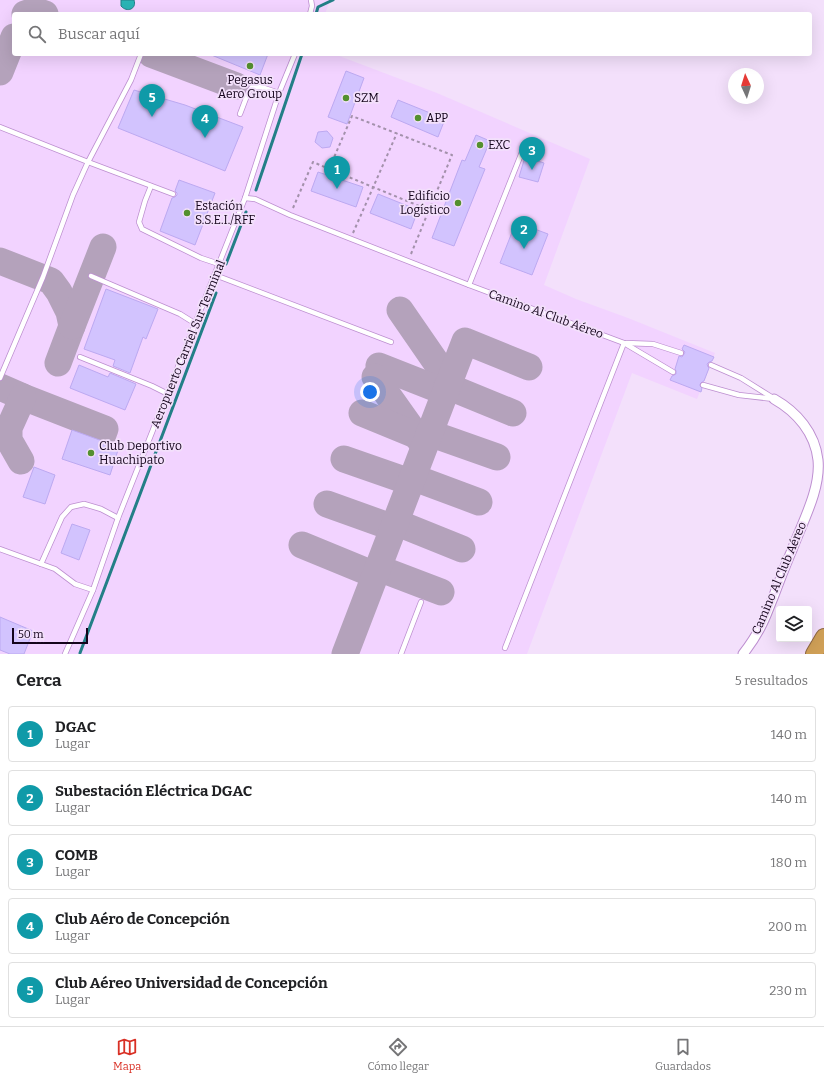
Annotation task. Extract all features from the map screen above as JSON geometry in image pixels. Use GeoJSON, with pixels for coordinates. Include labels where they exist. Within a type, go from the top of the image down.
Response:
{"type":"FeatureCollection","features":[{"type":"Feature","properties":{"kind":"highway"},"geometry":{"type":"LineString","coordinates":[[814,654],[824,638]]}},
{"type":"Feature","properties":{"kind":"street","name":"Camino Al Club Aéreo"},"geometry":{"type":"LineString","coordinates":[[743,654],[753,640],[767,613],[812,500],[818,479],[818,459],[810,432],[792,410],[774,399]]}},
{"type":"Feature","properties":{"kind":"lane"},"geometry":{"type":"LineString","coordinates":[[310,12],[312,6],[311,0]]}},
{"type":"Feature","properties":{"kind":"lane"},"geometry":{"type":"LineString","coordinates":[[0,378],[43,277],[73,195],[88,162],[130,80],[140,56]]}},
{"type":"Feature","properties":{"kind":"lane","name":"Aeropuerto Carriel Sur Terminal"},"geometry":{"type":"LineString","coordinates":[[65,654],[93,590],[118,518],[245,198],[278,93],[294,56]]}},
{"type":"Feature","properties":{"kind":"lane"},"geometry":{"type":"LineString","coordinates":[[240,114],[248,93],[252,87],[261,87],[278,93]]}},
{"type":"Feature","properties":{"kind":"lane"},"geometry":{"type":"LineString","coordinates":[[0,127],[174,194]]}},
{"type":"Feature","properties":{"kind":"lane"},"geometry":{"type":"LineString","coordinates":[[469,285],[522,152]]}},
{"type":"Feature","properties":{"kind":"lane"},"geometry":{"type":"LineString","coordinates":[[151,186],[139,222],[142,229],[201,258],[219,264]]}},
{"type":"Feature","properties":{"kind":"lane","name":"Camino Al Club Aéreo"},"geometry":{"type":"LineString","coordinates":[[245,198],[255,199],[290,215],[469,285],[624,343],[673,372]]}},
{"type":"Feature","properties":{"kind":"lane"},"geometry":{"type":"LineString","coordinates":[[215,275],[391,342]]}},
{"type":"Feature","properties":{"kind":"lane"},"geometry":{"type":"LineString","coordinates":[[91,276],[180,314],[196,324]]}},
{"type":"Feature","properties":{"kind":"lane"},"geometry":{"type":"LineString","coordinates":[[505,648],[624,343]]}},
{"type":"Feature","properties":{"kind":"lane","name":"Camino Al Club Aéreo"},"geometry":{"type":"LineString","coordinates":[[624,343],[653,344],[681,353]]}},
{"type":"Feature","properties":{"kind":"lane"},"geometry":{"type":"LineString","coordinates":[[80,357],[168,394]]}},
{"type":"Feature","properties":{"kind":"lane","name":"Camino Al Club Aéreo"},"geometry":{"type":"LineString","coordinates":[[711,364],[740,378],[774,399]]}},
{"type":"Feature","properties":{"kind":"lane","name":"Camino Al Club Aéreo"},"geometry":{"type":"LineString","coordinates":[[703,385],[739,395],[774,399]]}},
{"type":"Feature","properties":{"kind":"lane"},"geometry":{"type":"LineString","coordinates":[[41,564],[62,517],[71,507],[84,504],[101,509],[118,518]]}},
{"type":"Feature","properties":{"kind":"lane"},"geometry":{"type":"LineString","coordinates":[[0,549],[55,569],[75,584],[93,590]]}},
{"type":"Feature","properties":{"kind":"lane"},"geometry":{"type":"LineString","coordinates":[[401,654],[421,602]]}},
{"type":"Feature","properties":{"kind":"path"},"geometry":{"type":"LineString","coordinates":[[329,169],[352,116],[452,155],[409,261]]}},
{"type":"Feature","properties":{"kind":"path"},"geometry":{"type":"LineString","coordinates":[[350,238],[396,133]]}},
{"type":"Feature","properties":{"kind":"path"},"geometry":{"type":"LineString","coordinates":[[290,215],[313,162],[429,210]]}},
{"type":"Feature","properties":{"kind":"shaded area"},"geometry":{"type":"Polygon","coordinates":[[[0,0],[330,0],[326,12],[12,12],[12,56],[339,56],[437,93],[590,159],[544,285],[715,353],[697,399],[632,373],[527,654],[0,654],[0,0]]]}},
{"type":"Feature","properties":{"kind":"shaded area"},"geometry":{"type":"Polygon","coordinates":[[[121,0],[134,0],[135,3],[133,8],[129,10],[123,8],[121,6],[121,0]]]}},
{"type":"Feature","properties":{"kind":"building","name":"Pegasus Aero Group"},"geometry":{"type":"Polygon","coordinates":[[[214,56],[267,56],[260,75],[214,56]]]}},
{"type":"Feature","properties":{"kind":"building","name":"SZM"},"geometry":{"type":"Polygon","coordinates":[[[346,71],[364,78],[347,124],[328,117],[346,71]]]}},
{"type":"Feature","properties":{"kind":"building"},"geometry":{"type":"Polygon","coordinates":[[[134,90],[185,105],[243,127],[225,171],[118,128],[134,90]]]}},
{"type":"Feature","properties":{"kind":"building","name":"APP"},"geometry":{"type":"Polygon","coordinates":[[[398,100],[445,119],[438,137],[391,117],[398,100]]]}},
{"type":"Feature","properties":{"kind":"building"},"geometry":{"type":"Polygon","coordinates":[[[327,131],[333,138],[330,147],[322,148],[315,142],[318,132],[327,131]]]}},
{"type":"Feature","properties":{"kind":"building","name":"Edificio Logístico"},"geometry":{"type":"Polygon","coordinates":[[[476,135],[490,141],[479,167],[485,169],[454,246],[432,238],[462,160],[465,161],[476,135]]]}},
{"type":"Feature","properties":{"kind":"building"},"geometry":{"type":"Polygon","coordinates":[[[525,157],[544,163],[538,182],[519,177],[525,157]]]}},
{"type":"Feature","properties":{"kind":"building"},"geometry":{"type":"Polygon","coordinates":[[[318,172],[363,187],[356,207],[311,191],[318,172]]]}},
{"type":"Feature","properties":{"kind":"building","name":"Estación S.S.E.I./RFF"},"geometry":{"type":"Polygon","coordinates":[[[179,180],[215,193],[195,245],[160,231],[172,198],[177,195],[175,191],[179,180]]]}},
{"type":"Feature","properties":{"kind":"building"},"geometry":{"type":"Polygon","coordinates":[[[378,194],[418,210],[411,229],[370,213],[378,194]]]}},
{"type":"Feature","properties":{"kind":"building"},"geometry":{"type":"Polygon","coordinates":[[[516,222],[548,234],[532,275],[500,263],[516,222]]]}},
{"type":"Feature","properties":{"kind":"building"},"geometry":{"type":"Polygon","coordinates":[[[106,289],[158,309],[146,339],[143,337],[130,373],[113,366],[115,360],[84,349],[106,289]]]}},
{"type":"Feature","properties":{"kind":"building"},"geometry":{"type":"Polygon","coordinates":[[[684,345],[714,357],[712,361],[707,364],[709,368],[704,381],[700,384],[702,388],[701,392],[670,380],[672,376],[676,374],[675,369],[679,356],[682,357],[685,352],[682,349],[684,345]]]}},
{"type":"Feature","properties":{"kind":"building"},"geometry":{"type":"Polygon","coordinates":[[[79,365],[108,377],[110,373],[136,384],[125,410],[70,388],[79,365]]]}},
{"type":"Feature","properties":{"kind":"building","name":"Club Deportivo Huachipato"},"geometry":{"type":"Polygon","coordinates":[[[72,430],[119,447],[110,475],[62,459],[72,430]]]}},
{"type":"Feature","properties":{"kind":"building"},"geometry":{"type":"Polygon","coordinates":[[[34,467],[55,475],[45,504],[23,497],[34,467]]]}},
{"type":"Feature","properties":{"kind":"building"},"geometry":{"type":"Polygon","coordinates":[[[72,524],[90,530],[79,560],[61,553],[72,524]]]}},
{"type":"Feature","properties":{"kind":"building"},"geometry":{"type":"Polygon","coordinates":[[[0,617],[33,631],[24,654],[10,654],[0,650],[0,617]]]}},
{"type":"Feature","properties":{"kind":"waterway"},"geometry":{"type":"LineString","coordinates":[[317,12],[318,7],[333,0]]}},
{"type":"Feature","properties":{"kind":"waterway"},"geometry":{"type":"LineString","coordinates":[[256,190],[301,56]]}},
{"type":"Feature","properties":{"kind":"waterway"},"geometry":{"type":"LineString","coordinates":[[226,264],[246,212]]}},
{"type":"Feature","properties":{"kind":"waterway"},"geometry":{"type":"LineString","coordinates":[[80,653],[216,293]]}},
{"type":"Feature","properties":{"kind":"taxiway"},"geometry":{"type":"LineString","coordinates":[[30,12],[35,12]]}},
{"type":"Feature","properties":{"kind":"taxiway"},"geometry":{"type":"LineString","coordinates":[[35,12],[40,12]]}},
{"type":"Feature","properties":{"kind":"taxiway"},"geometry":{"type":"LineString","coordinates":[[0,72],[12,42]]}},
{"type":"Feature","properties":{"kind":"taxiway"},"geometry":{"type":"LineString","coordinates":[[156,56],[236,86]]}},
{"type":"Feature","properties":{"kind":"taxiway"},"geometry":{"type":"LineString","coordinates":[[72,326],[103,247]]}},
{"type":"Feature","properties":{"kind":"taxiway"},"geometry":{"type":"LineString","coordinates":[[0,261],[51,281],[59,292],[69,312],[72,326],[58,363]]}},
{"type":"Feature","properties":{"kind":"taxiway"},"geometry":{"type":"LineString","coordinates":[[400,310],[449,381]]}},
{"type":"Feature","properties":{"kind":"taxiway"},"geometry":{"type":"LineString","coordinates":[[345,654],[465,341],[529,367]]}},
{"type":"Feature","properties":{"kind":"taxiway"},"geometry":{"type":"LineString","coordinates":[[379,366],[445,392]]}},
{"type":"Feature","properties":{"kind":"taxiway"},"geometry":{"type":"LineString","coordinates":[[375,377],[424,446]]}},
{"type":"Feature","properties":{"kind":"taxiway"},"geometry":{"type":"LineString","coordinates":[[447,386],[513,413]]}},
{"type":"Feature","properties":{"kind":"taxiway"},"geometry":{"type":"LineString","coordinates":[[0,387],[105,429],[101,440]]}},
{"type":"Feature","properties":{"kind":"taxiway"},"geometry":{"type":"LineString","coordinates":[[21,461],[9,440],[9,428],[23,397]]}},
{"type":"Feature","properties":{"kind":"taxiway"},"geometry":{"type":"LineString","coordinates":[[362,413],[418,436]]}},
{"type":"Feature","properties":{"kind":"taxiway"},"geometry":{"type":"LineString","coordinates":[[429,433],[497,457]]}},
{"type":"Feature","properties":{"kind":"taxiway"},"geometry":{"type":"LineString","coordinates":[[344,459],[410,482]]}},
{"type":"Feature","properties":{"kind":"taxiway"},"geometry":{"type":"LineString","coordinates":[[412,477],[479,502]]}},
{"type":"Feature","properties":{"kind":"taxiway"},"geometry":{"type":"LineString","coordinates":[[327,504],[394,528]]}},
{"type":"Feature","properties":{"kind":"taxiway"},"geometry":{"type":"LineString","coordinates":[[395,522],[462,549]]}},
{"type":"Feature","properties":{"kind":"taxiway"},"geometry":{"type":"LineString","coordinates":[[302,545],[375,575]]}},
{"type":"Feature","properties":{"kind":"taxiway"},"geometry":{"type":"LineString","coordinates":[[378,568],[441,592]]}},
{"type":"Feature","properties":{"kind":"place","name":"Pegasus Aero Group"},"geometry":{"type":"Point","coordinates":[250,66]}},
{"type":"Feature","properties":{"kind":"place","name":"SZM"},"geometry":{"type":"Point","coordinates":[346,98]}},
{"type":"Feature","properties":{"kind":"place","name":"Club Aéreo Universidad de Concepción"},"geometry":{"type":"Point","coordinates":[152,117]}},
{"type":"Feature","properties":{"kind":"place","name":"APP"},"geometry":{"type":"Point","coordinates":[418,118]}},
{"type":"Feature","properties":{"kind":"place","name":"Club Aéro de Concepción"},"geometry":{"type":"Point","coordinates":[205,138]}},
{"type":"Feature","properties":{"kind":"place","name":"EXC"},"geometry":{"type":"Point","coordinates":[480,145]}},
{"type":"Feature","properties":{"kind":"place","name":"COMB"},"geometry":{"type":"Point","coordinates":[532,170]}},
{"type":"Feature","properties":{"kind":"place","name":"DGAC"},"geometry":{"type":"Point","coordinates":[337,189]}},
{"type":"Feature","properties":{"kind":"place","name":"Edificio Logístico"},"geometry":{"type":"Point","coordinates":[458,203]}},
{"type":"Feature","properties":{"kind":"place","name":"Estación S.S.E.I./RFF"},"geometry":{"type":"Point","coordinates":[187,213]}},
{"type":"Feature","properties":{"kind":"place","name":"Subestación Eléctrica DGAC"},"geometry":{"type":"Point","coordinates":[524,249]}},
{"type":"Feature","properties":{"kind":"place","name":"Club Deportivo Huachipato"},"geometry":{"type":"Point","coordinates":[91,453]}}]}
